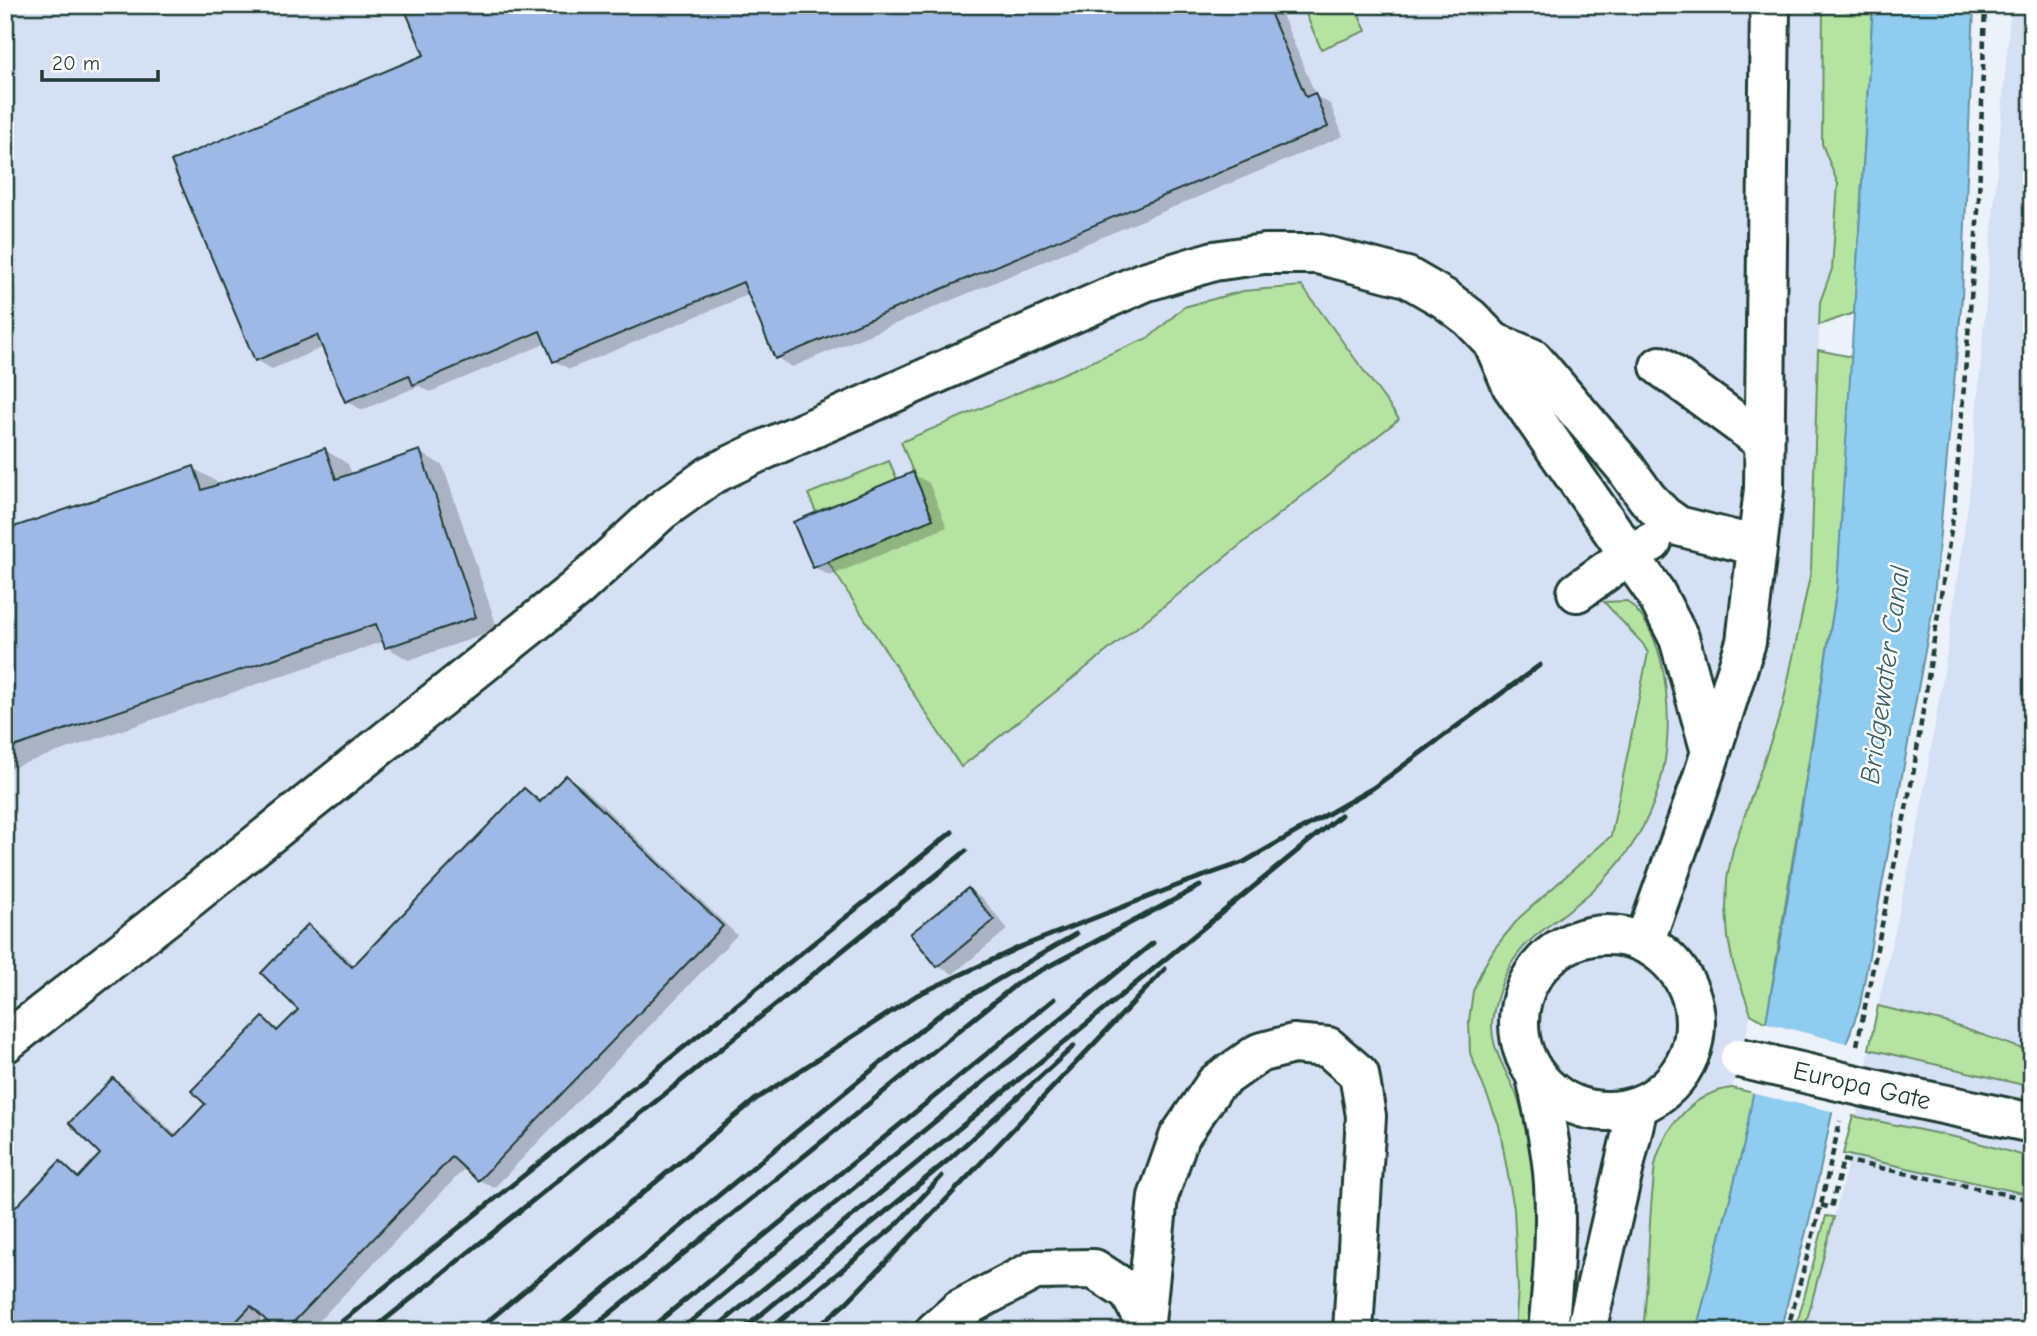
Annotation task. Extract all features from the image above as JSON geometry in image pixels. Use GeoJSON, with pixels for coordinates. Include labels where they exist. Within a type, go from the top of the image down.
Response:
{"type":"FeatureCollection","features":[{"type":"Feature","properties":{"kind":"street"},"geometry":{"type":"LineString","coordinates":[[1644,943],[1711,752],[1746,642],[1764,489],[1770,5]]}},
{"type":"Feature","properties":{"kind":"street"},"geometry":{"type":"LineString","coordinates":[[5,1043],[565,597],[661,511],[711,475],[1144,282],[1214,261],[1264,254],[1318,254],[1407,277],[1454,305],[1470,318],[1493,342],[1512,386],[1655,592],[1679,638],[1711,752]]}},
{"type":"Feature","properties":{"kind":"street"},"geometry":{"type":"LineString","coordinates":[[1493,342],[1532,358],[1624,466],[1647,498],[1678,527],[1757,546]]}},
{"type":"Feature","properties":{"kind":"street"},"geometry":{"type":"LineString","coordinates":[[1660,366],[1765,442]]}},
{"type":"Feature","properties":{"kind":"street"},"geometry":{"type":"LineString","coordinates":[[1577,592],[1630,554],[1678,527]]}},
{"type":"Feature","properties":{"kind":"street"},"geometry":{"type":"LineString","coordinates":[[1536,1077],[1558,1097],[1585,1109],[1612,1111],[1638,1106],[1661,1093],[1680,1073],[1691,1049],[1695,1024],[1692,999],[1682,976],[1665,957],[1644,943],[1615,935],[1586,937],[1559,949],[1537,968],[1523,994],[1518,1023],[1523,1052],[1536,1077],[1545,1116],[1554,1183],[1554,1267],[1548,1331]]}},
{"type":"Feature","properties":{"kind":"street"},"geometry":{"type":"LineString","coordinates":[[1146,1326],[1158,1197],[1179,1137],[1216,1083],[1259,1053],[1293,1044],[1328,1047],[1359,1074],[1366,1116],[1353,1331]]}},
{"type":"Feature","properties":{"kind":"street","name":"Europa Gate"},"geometry":{"type":"LineString","coordinates":[[1691,1049],[2032,1123]]}},
{"type":"Feature","properties":{"kind":"street"},"geometry":{"type":"LineString","coordinates":[[1586,1331],[1638,1106]]}},
{"type":"Feature","properties":{"kind":"street"},"geometry":{"type":"LineString","coordinates":[[935,1331],[959,1310],[1035,1270],[1094,1269],[1129,1292],[1146,1326]]}},
{"type":"Feature","properties":{"kind":"path"},"geometry":{"type":"LineString","coordinates":[[1857,1046],[1913,775],[1954,511],[1979,198],[1985,5]]}},
{"type":"Feature","properties":{"kind":"path"},"geometry":{"type":"LineString","coordinates":[[1787,1331],[1842,1114]]}},
{"type":"Feature","properties":{"kind":"path"},"geometry":{"type":"LineString","coordinates":[[1821,1205],[1831,1208],[1843,1160],[2032,1200]]}},
{"type":"Feature","properties":{"kind":"shaded area"},"geometry":{"type":"Polygon","coordinates":[[[5,5],[1823,5],[1822,144],[1838,184],[1832,269],[1820,302],[1811,571],[1782,709],[1733,849],[1733,964],[1751,1014],[1732,1088],[1717,1090],[1643,1331],[1528,1331],[1536,1246],[1518,1100],[1497,1057],[1492,1019],[1500,983],[1514,956],[1535,935],[1565,914],[1614,871],[1648,818],[1661,784],[1669,716],[1665,683],[1652,633],[1636,609],[1628,628],[1648,653],[1611,836],[1519,918],[1494,949],[1473,991],[1469,1021],[1470,1053],[1499,1125],[1514,1209],[1518,1289],[1515,1331],[5,1331],[5,5]],[[1184,307],[933,519],[962,767],[1184,307]]]}},
{"type":"Feature","properties":{"kind":"shaded area"},"geometry":{"type":"Polygon","coordinates":[[[2011,5],[2032,5],[2032,1331],[1804,1331],[1847,1167],[1878,1006],[1918,827],[1947,652],[1970,489],[2011,5]]]}},
{"type":"Feature","properties":{"kind":"green space"},"geometry":{"type":"Polygon","coordinates":[[[1302,5],[1355,5],[1366,31],[1321,49],[1302,5]]]}},
{"type":"Feature","properties":{"kind":"green space"},"geometry":{"type":"Polygon","coordinates":[[[1823,5],[1873,5],[1854,313],[1819,325],[1820,302],[1832,269],[1838,184],[1822,144],[1823,5]]]}},
{"type":"Feature","properties":{"kind":"green space"},"geometry":{"type":"Polygon","coordinates":[[[1302,286],[1399,419],[961,767],[828,562],[932,519],[901,442],[1150,337],[1184,307],[1243,291],[1302,286]]]}},
{"type":"Feature","properties":{"kind":"green space"},"geometry":{"type":"Polygon","coordinates":[[[1818,350],[1852,357],[1837,588],[1766,1023],[1751,1014],[1733,964],[1728,938],[1727,879],[1733,849],[1782,709],[1811,571],[1818,350]]]}},
{"type":"Feature","properties":{"kind":"green space"},"geometry":{"type":"Polygon","coordinates":[[[889,461],[897,479],[816,512],[808,494],[889,461]]]}},
{"type":"Feature","properties":{"kind":"green space"},"geometry":{"type":"Polygon","coordinates":[[[1627,601],[1650,630],[1665,679],[1667,747],[1654,800],[1630,849],[1612,871],[1517,954],[1499,990],[1493,1015],[1493,1038],[1523,1113],[1534,1178],[1535,1244],[1528,1331],[1515,1331],[1518,1289],[1514,1209],[1499,1125],[1470,1053],[1469,1021],[1473,991],[1494,949],[1519,918],[1611,836],[1648,653],[1604,602],[1627,601]]]}},
{"type":"Feature","properties":{"kind":"green space"},"geometry":{"type":"Polygon","coordinates":[[[1878,1006],[1945,1022],[2032,1052],[2032,1087],[1869,1049],[1878,1006]]]}},
{"type":"Feature","properties":{"kind":"green space"},"geometry":{"type":"Polygon","coordinates":[[[1732,1088],[1754,1093],[1744,1144],[1696,1331],[1643,1331],[1657,1157],[1668,1132],[1685,1111],[1707,1096],[1732,1088]]]}},
{"type":"Feature","properties":{"kind":"green space"},"geometry":{"type":"Polygon","coordinates":[[[1853,1116],[1964,1139],[2032,1158],[2032,1195],[1843,1154],[1853,1116]]]}},
{"type":"Feature","properties":{"kind":"green space"},"geometry":{"type":"Polygon","coordinates":[[[1826,1216],[1834,1217],[1804,1331],[1795,1331],[1826,1216]]]}},
{"type":"Feature","properties":{"kind":"water","name":"Bridgewater Canal"},"geometry":{"type":"Polygon","coordinates":[[[1873,5],[1974,5],[1962,297],[1933,607],[1860,1005],[1847,1042],[1811,1213],[1780,1331],[1696,1331],[1744,1144],[1782,933],[1837,588],[1873,5]]]}},
{"type":"Feature","properties":{"kind":"pier"},"geometry":{"type":"Polygon","coordinates":[[[1763,1022],[1850,1044],[1836,1112],[1750,1093],[1763,1022]]]}},
{"type":"Feature","properties":{"kind":"building"},"geometry":{"type":"Polygon","coordinates":[[[403,5],[1267,5],[1306,97],[1315,93],[1328,127],[775,359],[743,282],[553,362],[540,331],[413,385],[409,375],[345,402],[317,335],[255,361],[171,161],[424,55],[403,5]]]}},
{"type":"Feature","properties":{"kind":"building"},"geometry":{"type":"Polygon","coordinates":[[[325,448],[336,479],[420,450],[476,617],[385,648],[376,624],[5,750],[5,530],[194,466],[202,490],[325,448]]]}},
{"type":"Feature","properties":{"kind":"building"},"geometry":{"type":"Polygon","coordinates":[[[913,472],[933,519],[813,568],[793,522],[913,472]]]}},
{"type":"Feature","properties":{"kind":"building"},"geometry":{"type":"Polygon","coordinates":[[[566,775],[723,926],[478,1181],[452,1157],[285,1331],[277,1331],[251,1306],[227,1331],[5,1331],[5,1218],[60,1161],[78,1178],[100,1154],[69,1123],[113,1078],[174,1137],[205,1104],[191,1091],[263,1017],[277,1031],[298,1010],[261,973],[308,924],[352,967],[524,788],[540,802],[566,775]]]}},
{"type":"Feature","properties":{"kind":"building"},"geometry":{"type":"Polygon","coordinates":[[[968,888],[994,920],[937,967],[910,934],[968,888]]]}},
{"type":"Feature","properties":{"kind":"railway"},"geometry":{"type":"LineString","coordinates":[[476,1331],[756,1099],[917,995],[1020,947],[1244,862],[1373,788],[1540,665]]}},
{"type":"Feature","properties":{"kind":"railway"},"geometry":{"type":"LineString","coordinates":[[712,1331],[1341,815]]}},
{"type":"Feature","properties":{"kind":"railway"},"geometry":{"type":"LineString","coordinates":[[330,1331],[952,832]]}},
{"type":"Feature","properties":{"kind":"railway"},"geometry":{"type":"LineString","coordinates":[[371,1331],[966,851]]}},
{"type":"Feature","properties":{"kind":"railway"},"geometry":{"type":"LineString","coordinates":[[588,1331],[1019,982],[1200,886]]}},
{"type":"Feature","properties":{"kind":"railway"},"geometry":{"type":"LineString","coordinates":[[553,1331],[944,1011],[1076,934]]}},
{"type":"Feature","properties":{"kind":"railway"},"geometry":{"type":"LineString","coordinates":[[679,1331],[1153,943]]}},
{"type":"Feature","properties":{"kind":"railway"},"geometry":{"type":"LineString","coordinates":[[813,1331],[847,1302],[1165,969]]}},
{"type":"Feature","properties":{"kind":"railway"},"geometry":{"type":"LineString","coordinates":[[647,1331],[1054,999]]}},
{"type":"Feature","properties":{"kind":"railway"},"geometry":{"type":"LineString","coordinates":[[741,1331],[947,1161],[1074,1046]]}},
{"type":"Feature","properties":{"kind":"railway"},"geometry":{"type":"LineString","coordinates":[[768,1331],[895,1226],[942,1176]]}}]}
